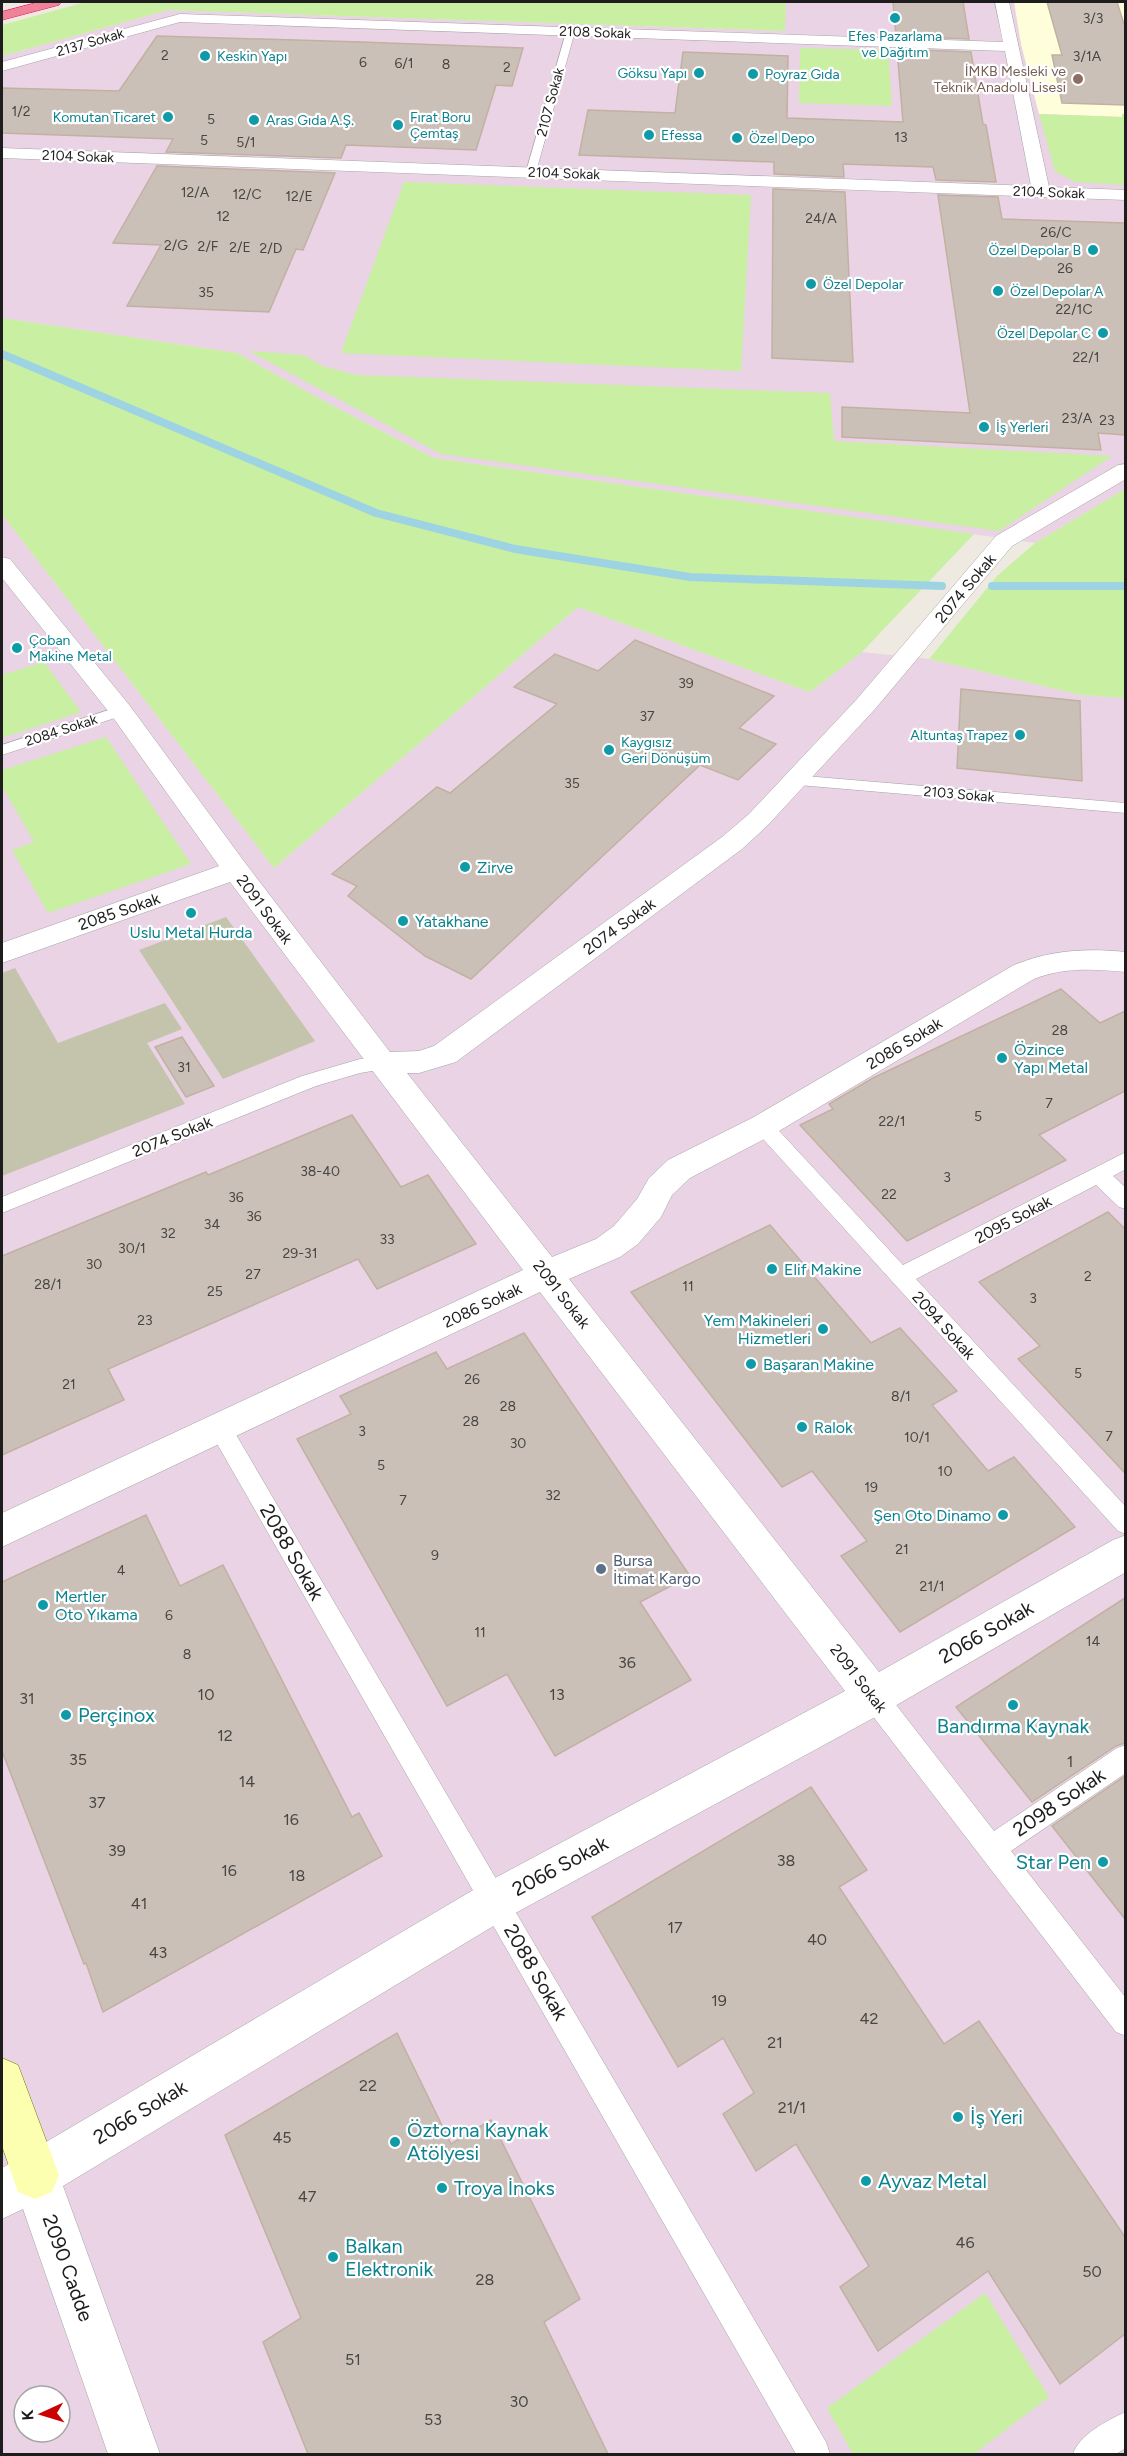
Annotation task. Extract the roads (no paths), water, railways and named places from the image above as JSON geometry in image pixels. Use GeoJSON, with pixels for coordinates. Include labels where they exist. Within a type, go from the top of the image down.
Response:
{"type":"FeatureCollection","features":[{"type":"Feature","properties":{"kind":"highway"},"geometry":{"type":"LineString","coordinates":[[2,16],[54,2]]}},
{"type":"Feature","properties":{"kind":"street"},"geometry":{"type":"LineString","coordinates":[[1002,2],[1041,192]]}},
{"type":"Feature","properties":{"kind":"street","name":"2108 Sokak"},"geometry":{"type":"LineString","coordinates":[[180,18],[1011,47]]}},
{"type":"Feature","properties":{"kind":"street","name":"2137 Sokak"},"geometry":{"type":"LineString","coordinates":[[2,67],[180,18]]}},
{"type":"Feature","properties":{"kind":"street","name":"2104 Sokak"},"geometry":{"type":"LineString","coordinates":[[2,153],[1125,195]]}},
{"type":"Feature","properties":{"kind":"street","name":"2074 Sokak"},"geometry":{"type":"LineString","coordinates":[[383,1063],[431,1060],[457,1046],[512,1003],[732,843],[758,820],[866,704],[1004,541],[1125,470]]}},
{"type":"Feature","properties":{"kind":"street","name":"2091 Sokak"},"geometry":{"type":"LineString","coordinates":[[2,564],[11,593],[120,711],[236,870],[383,1063],[874,1697]]}},
{"type":"Feature","properties":{"kind":"street","name":"2085 Sokak"},"geometry":{"type":"LineString","coordinates":[[2,953],[236,870]]}},
{"type":"Feature","properties":{"kind":"street","name":"2086 Sokak"},"geometry":{"type":"LineString","coordinates":[[2,1531],[546,1274],[608,1248],[639,1222],[649,1209],[660,1187],[679,1169],[763,1126],[1036,966],[1076,959],[1125,962]]}},
{"type":"Feature","properties":{"kind":"street","name":"2066 Sokak"},"geometry":{"type":"LineString","coordinates":[[18,2185],[495,1901],[874,1697],[1125,1552]]}},
{"type":"Feature","properties":{"kind":"street","name":"2090 Cadde"},"geometry":{"type":"LineString","coordinates":[[2,2080],[18,2185],[134,2454]]}},
{"type":"Feature","properties":{"kind":"lane","name":"2107 Sokak"},"geometry":{"type":"LineString","coordinates":[[531,172],[570,32]]}},
{"type":"Feature","properties":{"kind":"lane","name":"2084 Sokak"},"geometry":{"type":"LineString","coordinates":[[2,750],[120,711]]}},
{"type":"Feature","properties":{"kind":"lane","name":"2103 Sokak"},"geometry":{"type":"LineString","coordinates":[[793,780],[1125,808]]}},
{"type":"Feature","properties":{"kind":"lane","name":"2074 Sokak"},"geometry":{"type":"LineString","coordinates":[[2,1205],[309,1081],[360,1066],[383,1063]]}},
{"type":"Feature","properties":{"kind":"lane","name":"2094 Sokak"},"geometry":{"type":"LineString","coordinates":[[763,1126],[1125,1524]]}},
{"type":"Feature","properties":{"kind":"lane","name":"2095 Sokak"},"geometry":{"type":"LineString","coordinates":[[900,1277],[1125,1160]]}},
{"type":"Feature","properties":{"kind":"lane"},"geometry":{"type":"LineString","coordinates":[[1098,1174],[1125,1201]]}},
{"type":"Feature","properties":{"kind":"lane","name":"2088 Sokak"},"geometry":{"type":"LineString","coordinates":[[220,1428],[814,2454]]}},
{"type":"Feature","properties":{"kind":"lane","name":"2091 Sokak"},"geometry":{"type":"LineString","coordinates":[[874,1697],[1125,2022]]}},
{"type":"Feature","properties":{"kind":"lane","name":"2098 Sokak"},"geometry":{"type":"LineString","coordinates":[[992,1848],[1125,1757]]}},
{"type":"Feature","properties":{"kind":"lane"},"geometry":{"type":"LineString","coordinates":[[1089,2454],[1125,2428]]}},
{"type":"Feature","properties":{"kind":"waterway"},"geometry":{"type":"LineString","coordinates":[[2,354],[376,513],[515,549],[690,577],[942,586]]}},
{"type":"Feature","properties":{"kind":"waterway"},"geometry":{"type":"LineString","coordinates":[[992,586],[1126,586]]}},
{"type":"Feature","properties":{"kind":"place","name":"Efes Pazarlama ve Dağıtım"},"geometry":{"type":"Point","coordinates":[895,18]}},
{"type":"Feature","properties":{"kind":"place","name":"Keskin Yapı"},"geometry":{"type":"Point","coordinates":[205,56]}},
{"type":"Feature","properties":{"kind":"place","name":"Göksu Yapı"},"geometry":{"type":"Point","coordinates":[699,73]}},
{"type":"Feature","properties":{"kind":"place","name":"Poyraz Gıda"},"geometry":{"type":"Point","coordinates":[753,74]}},
{"type":"Feature","properties":{"kind":"place","name":"İMKB Mesleki ve Teknik Anadolu Lisesi"},"geometry":{"type":"Point","coordinates":[1078,79]}},
{"type":"Feature","properties":{"kind":"place","name":"Komutan Ticaret"},"geometry":{"type":"Point","coordinates":[168,117]}},
{"type":"Feature","properties":{"kind":"place","name":"Aras Gıda A.Ş."},"geometry":{"type":"Point","coordinates":[254,120]}},
{"type":"Feature","properties":{"kind":"place","name":"Fırat Boru Çemtaş"},"geometry":{"type":"Point","coordinates":[398,125]}},
{"type":"Feature","properties":{"kind":"place","name":"Efessa"},"geometry":{"type":"Point","coordinates":[649,135]}},
{"type":"Feature","properties":{"kind":"place","name":"Özel Depo"},"geometry":{"type":"Point","coordinates":[737,138]}},
{"type":"Feature","properties":{"kind":"place","name":"Özel Depolar B"},"geometry":{"type":"Point","coordinates":[1093,250]}},
{"type":"Feature","properties":{"kind":"place","name":"Özel Depolar"},"geometry":{"type":"Point","coordinates":[811,284]}},
{"type":"Feature","properties":{"kind":"place","name":"Özel Depolar A"},"geometry":{"type":"Point","coordinates":[998,291]}},
{"type":"Feature","properties":{"kind":"place","name":"Özel Depolar C"},"geometry":{"type":"Point","coordinates":[1103,333]}},
{"type":"Feature","properties":{"kind":"place","name":"İş Yerleri"},"geometry":{"type":"Point","coordinates":[984,427]}},
{"type":"Feature","properties":{"kind":"place","name":"Çoban Makine Metal"},"geometry":{"type":"Point","coordinates":[17,648]}},
{"type":"Feature","properties":{"kind":"place","name":"Altuntaş Trapez"},"geometry":{"type":"Point","coordinates":[1020,735]}},
{"type":"Feature","properties":{"kind":"place","name":"Kaygısız Geri Dönüşüm"},"geometry":{"type":"Point","coordinates":[609,750]}},
{"type":"Feature","properties":{"kind":"place","name":"Zirve"},"geometry":{"type":"Point","coordinates":[465,867]}},
{"type":"Feature","properties":{"kind":"place","name":"Uslu Metal Hurda"},"geometry":{"type":"Point","coordinates":[191,913]}},
{"type":"Feature","properties":{"kind":"place","name":"Yatakhane"},"geometry":{"type":"Point","coordinates":[403,921]}},
{"type":"Feature","properties":{"kind":"place","name":"Özince Yapı Metal"},"geometry":{"type":"Point","coordinates":[1002,1058]}},
{"type":"Feature","properties":{"kind":"place","name":"Elif Makine"},"geometry":{"type":"Point","coordinates":[772,1269]}},
{"type":"Feature","properties":{"kind":"place","name":"Yem Makineleri Hizmetleri"},"geometry":{"type":"Point","coordinates":[823,1329]}},
{"type":"Feature","properties":{"kind":"place","name":"Başaran Makine"},"geometry":{"type":"Point","coordinates":[751,1364]}},
{"type":"Feature","properties":{"kind":"place","name":"Ralok"},"geometry":{"type":"Point","coordinates":[802,1427]}},
{"type":"Feature","properties":{"kind":"place","name":"Şen Oto Dinamo"},"geometry":{"type":"Point","coordinates":[1003,1515]}},
{"type":"Feature","properties":{"kind":"place","name":"Bursa İtimat Kargo"},"geometry":{"type":"Point","coordinates":[601,1569]}},
{"type":"Feature","properties":{"kind":"place","name":"Mertler Oto Yıkama"},"geometry":{"type":"Point","coordinates":[43,1605]}},
{"type":"Feature","properties":{"kind":"place","name":"Bandırma Kaynak"},"geometry":{"type":"Point","coordinates":[1013,1705]}},
{"type":"Feature","properties":{"kind":"place","name":"Perçinox"},"geometry":{"type":"Point","coordinates":[66,1715]}},
{"type":"Feature","properties":{"kind":"place","name":"Star Pen"},"geometry":{"type":"Point","coordinates":[1103,1862]}},
{"type":"Feature","properties":{"kind":"place","name":"İş Yeri"},"geometry":{"type":"Point","coordinates":[958,2117]}},
{"type":"Feature","properties":{"kind":"place","name":"Öztorna Kaynak Atölyesi"},"geometry":{"type":"Point","coordinates":[395,2142]}},
{"type":"Feature","properties":{"kind":"place","name":"Ayvaz Metal"},"geometry":{"type":"Point","coordinates":[866,2181]}},
{"type":"Feature","properties":{"kind":"place","name":"Troya İnoks"},"geometry":{"type":"Point","coordinates":[442,2188]}},
{"type":"Feature","properties":{"kind":"place","name":"Balkan Elektronik"},"geometry":{"type":"Point","coordinates":[333,2257]}}]}
